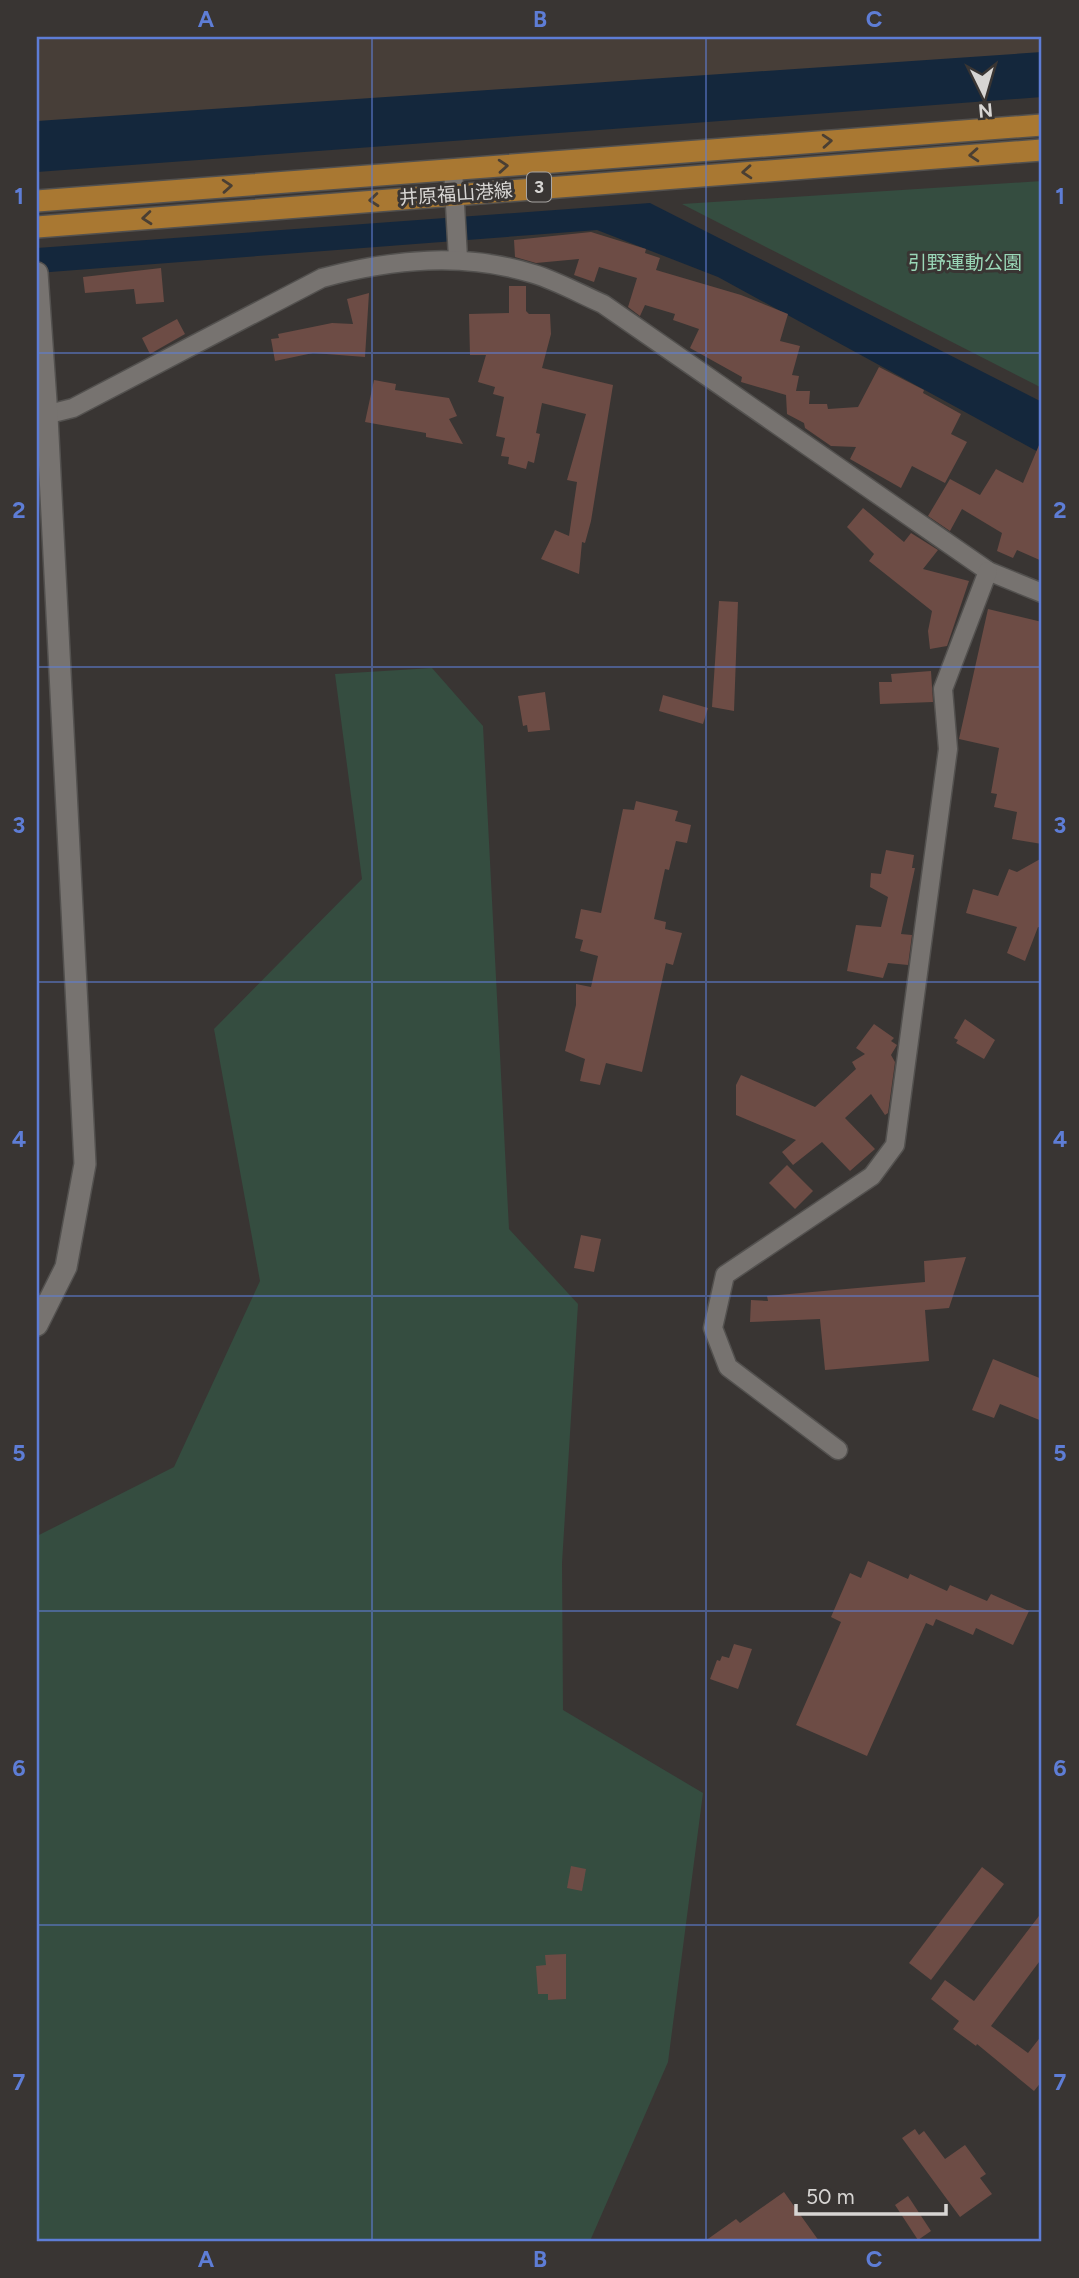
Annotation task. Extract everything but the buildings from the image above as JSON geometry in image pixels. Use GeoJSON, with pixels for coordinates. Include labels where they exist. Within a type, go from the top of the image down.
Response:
{"type":"FeatureCollection","features":[{"type":"Feature","properties":{"kind":"main road","name":"井原福山港線"},"geometry":{"type":"LineString","coordinates":[[37,201],[1042,125]]}},
{"type":"Feature","properties":{"kind":"main road","name":"井原福山港線"},"geometry":{"type":"LineString","coordinates":[[37,227],[455,202],[1042,150]]}},
{"type":"Feature","properties":{"kind":"street"},"geometry":{"type":"LineString","coordinates":[[453,169],[458,254]]}},
{"type":"Feature","properties":{"kind":"street"},"geometry":{"type":"LineString","coordinates":[[42,416],[73,408],[136,377],[280,297],[322,278],[367,266],[458,254],[535,275],[603,304],[988,571],[1042,593]]}},
{"type":"Feature","properties":{"kind":"street"},"geometry":{"type":"LineString","coordinates":[[37,273],[42,416],[85,1164],[66,1267],[37,1325]]}},
{"type":"Feature","properties":{"kind":"street"},"geometry":{"type":"LineString","coordinates":[[838,1450],[728,1367],[713,1328],[725,1275],[872,1176],[895,1145],[948,749],[943,689],[988,571]]}},
{"type":"Feature","properties":{"kind":"shaded area"},"geometry":{"type":"Polygon","coordinates":[[[37,37],[1042,37],[1042,62],[37,136],[37,37]]]}},
{"type":"Feature","properties":{"kind":"green space","name":"引野運動公園"},"geometry":{"type":"Polygon","coordinates":[[[1042,181],[1042,388],[682,204],[1042,181]]]}},
{"type":"Feature","properties":{"kind":"green space"},"geometry":{"type":"Polygon","coordinates":[[[432,668],[483,726],[509,1229],[578,1304],[562,1563],[563,1710],[703,1793],[668,2062],[590,2241],[37,2241],[37,1536],[174,1467],[260,1281],[214,1029],[362,879],[335,674],[432,668]]]}},
{"type":"Feature","properties":{"kind":"water"},"geometry":{"type":"Polygon","coordinates":[[[1042,52],[1042,97],[37,172],[37,121],[1042,52]]]}},
{"type":"Feature","properties":{"kind":"water"},"geometry":{"type":"Polygon","coordinates":[[[650,203],[1042,402],[1042,454],[718,277],[597,230],[37,273],[37,248],[650,203]]]}}]}
